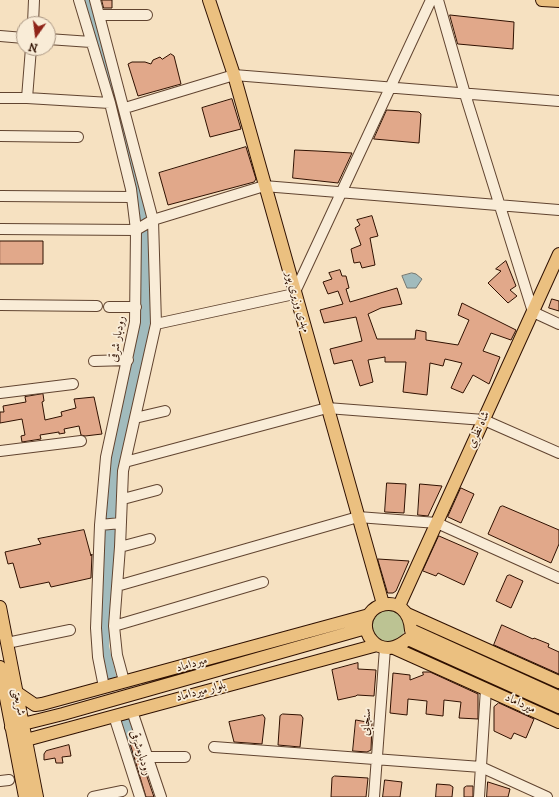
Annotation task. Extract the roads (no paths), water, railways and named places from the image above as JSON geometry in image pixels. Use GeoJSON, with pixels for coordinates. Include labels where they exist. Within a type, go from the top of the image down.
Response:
{"type":"FeatureCollection","features":[{"type":"Feature","properties":{"kind":"main road","name":"مهدی وزیری پور"},"geometry":{"type":"LineString","coordinates":[[209,0],[234,75],[294,294],[383,604]]}},
{"type":"Feature","properties":{"kind":"main road"},"geometry":{"type":"LineString","coordinates":[[542,0],[559,1]]}},
{"type":"Feature","properties":{"kind":"main road","name":"شاه نظری"},"geometry":{"type":"LineString","coordinates":[[403,610],[437,523],[559,254]]}},
{"type":"Feature","properties":{"kind":"main road"},"geometry":{"type":"LineString","coordinates":[[559,682],[403,610],[394,604],[383,604],[377,607],[369,615],[366,628],[371,639],[385,647],[409,635],[559,697]]}},
{"type":"Feature","properties":{"kind":"main road","name":"شریعتی"},"geometry":{"type":"LineString","coordinates":[[0,607],[16,692],[17,725],[25,797]]}},
{"type":"Feature","properties":{"kind":"main road"},"geometry":{"type":"LineString","coordinates":[[403,610],[410,620],[409,635]]}},
{"type":"Feature","properties":{"kind":"main road","name":"میرداماد"},"geometry":{"type":"LineString","coordinates":[[16,692],[36,704],[167,671],[369,615]]}},
{"type":"Feature","properties":{"kind":"main road","name":"بلوار میرداماد"},"geometry":{"type":"LineString","coordinates":[[17,725],[63,714],[366,628]]}},
{"type":"Feature","properties":{"kind":"main road"},"geometry":{"type":"LineString","coordinates":[[409,635],[559,707]]}},
{"type":"Feature","properties":{"kind":"main road"},"geometry":{"type":"LineString","coordinates":[[314,643],[330,644],[332,646],[332,650],[322,660]]}},
{"type":"Feature","properties":{"kind":"main road","name":"میرداماد"},"geometry":{"type":"LineString","coordinates":[[385,647],[486,689],[559,722]]}},
{"type":"Feature","properties":{"kind":"main road","name":"بلوار میرداماد"},"geometry":{"type":"LineString","coordinates":[[20,742],[322,660],[385,647]]}},
{"type":"Feature","properties":{"kind":"main road","name":"شریعتی"},"geometry":{"type":"LineString","coordinates":[[0,667],[2,689],[17,725]]}},
{"type":"Feature","properties":{"kind":"main road"},"geometry":{"type":"LineString","coordinates":[[167,671],[214,670]]}},
{"type":"Feature","properties":{"kind":"main road"},"geometry":{"type":"LineString","coordinates":[[63,714],[60,723],[66,729]]}},
{"type":"Feature","properties":{"kind":"main road","name":"شریعتی"},"geometry":{"type":"LineString","coordinates":[[20,742],[37,797]]}},
{"type":"Feature","properties":{"kind":"street"},"geometry":{"type":"LineString","coordinates":[[33,16],[34,0]]}},
{"type":"Feature","properties":{"kind":"street","name":"رودبار شرقی"},"geometry":{"type":"LineString","coordinates":[[79,0],[110,103],[131,197],[136,230],[136,307],[128,360],[106,457],[100,525],[96,628],[98,658],[104,687]]}},
{"type":"Feature","properties":{"kind":"street"},"geometry":{"type":"LineString","coordinates":[[95,0],[125,108],[153,220],[156,324],[125,462],[114,626],[116,655],[124,681]]}},
{"type":"Feature","properties":{"kind":"street"},"geometry":{"type":"LineString","coordinates":[[156,324],[294,294],[431,0]]}},
{"type":"Feature","properties":{"kind":"street"},"geometry":{"type":"LineString","coordinates":[[438,0],[465,94],[533,312],[559,324]]}},
{"type":"Feature","properties":{"kind":"street"},"geometry":{"type":"LineString","coordinates":[[100,15],[147,15]]}},
{"type":"Feature","properties":{"kind":"street"},"geometry":{"type":"LineString","coordinates":[[0,36],[16,37]]}},
{"type":"Feature","properties":{"kind":"street"},"geometry":{"type":"LineString","coordinates":[[56,40],[91,42]]}},
{"type":"Feature","properties":{"kind":"street"},"geometry":{"type":"LineString","coordinates":[[28,98],[31,56]]}},
{"type":"Feature","properties":{"kind":"street"},"geometry":{"type":"LineString","coordinates":[[125,108],[234,75],[559,101]]}},
{"type":"Feature","properties":{"kind":"street"},"geometry":{"type":"LineString","coordinates":[[0,98],[28,98],[110,103]]}},
{"type":"Feature","properties":{"kind":"street"},"geometry":{"type":"LineString","coordinates":[[0,136],[78,137]]}},
{"type":"Feature","properties":{"kind":"street"},"geometry":{"type":"LineString","coordinates":[[0,229],[136,230],[153,220],[264,186],[559,210]]}},
{"type":"Feature","properties":{"kind":"street"},"geometry":{"type":"LineString","coordinates":[[0,196],[131,197]]}},
{"type":"Feature","properties":{"kind":"street"},"geometry":{"type":"LineString","coordinates":[[0,305],[97,306]]}},
{"type":"Feature","properties":{"kind":"street"},"geometry":{"type":"LineString","coordinates":[[109,307],[136,307]]}},
{"type":"Feature","properties":{"kind":"street"},"geometry":{"type":"LineString","coordinates":[[94,361],[128,360]]}},
{"type":"Feature","properties":{"kind":"street"},"geometry":{"type":"LineString","coordinates":[[0,393],[73,384]]}},
{"type":"Feature","properties":{"kind":"street"},"geometry":{"type":"LineString","coordinates":[[125,462],[327,408],[484,420],[559,453]]}},
{"type":"Feature","properties":{"kind":"street"},"geometry":{"type":"LineString","coordinates":[[135,418],[165,411]]}},
{"type":"Feature","properties":{"kind":"street"},"geometry":{"type":"LineString","coordinates":[[0,452],[81,441]]}},
{"type":"Feature","properties":{"kind":"street"},"geometry":{"type":"LineString","coordinates":[[123,499],[157,490]]}},
{"type":"Feature","properties":{"kind":"street"},"geometry":{"type":"LineString","coordinates":[[117,586],[358,517],[437,523],[559,578]]}},
{"type":"Feature","properties":{"kind":"street"},"geometry":{"type":"LineString","coordinates":[[100,525],[121,523]]}},
{"type":"Feature","properties":{"kind":"street"},"geometry":{"type":"LineString","coordinates":[[120,547],[150,539]]}},
{"type":"Feature","properties":{"kind":"street"},"geometry":{"type":"LineString","coordinates":[[114,626],[263,582]]}},
{"type":"Feature","properties":{"kind":"street"},"geometry":{"type":"LineString","coordinates":[[7,643],[70,630]]}},
{"type":"Feature","properties":{"kind":"street","name":"سنجابی"},"geometry":{"type":"LineString","coordinates":[[374,797],[385,647]]}},
{"type":"Feature","properties":{"kind":"street"},"geometry":{"type":"LineString","coordinates":[[479,797],[486,689]]}},
{"type":"Feature","properties":{"kind":"street"},"geometry":{"type":"LineString","coordinates":[[132,711],[162,797]]}},
{"type":"Feature","properties":{"kind":"street","name":"رودبار شرقی"},"geometry":{"type":"LineString","coordinates":[[114,716],[140,797]]}},
{"type":"Feature","properties":{"kind":"street"},"geometry":{"type":"LineString","coordinates":[[214,747],[378,758],[481,767],[547,797]]}},
{"type":"Feature","properties":{"kind":"street"},"geometry":{"type":"LineString","coordinates":[[148,757],[185,757]]}},
{"type":"Feature","properties":{"kind":"street"},"geometry":{"type":"LineString","coordinates":[[93,797],[122,791]]}},
{"type":"Feature","properties":{"kind":"water"},"geometry":{"type":"Polygon","coordinates":[[[412,273],[416,274],[422,279],[416,288],[407,288],[402,276],[412,273]]]}},
{"type":"Feature","properties":{"kind":"waterway"},"geometry":{"type":"LineString","coordinates":[[88,0],[133,169],[147,239],[145,309],[137,363],[116,445],[113,467],[102,647],[109,676]]}},
{"type":"Feature","properties":{"kind":"waterway"},"geometry":{"type":"LineString","coordinates":[[125,723],[137,757]]}}]}
